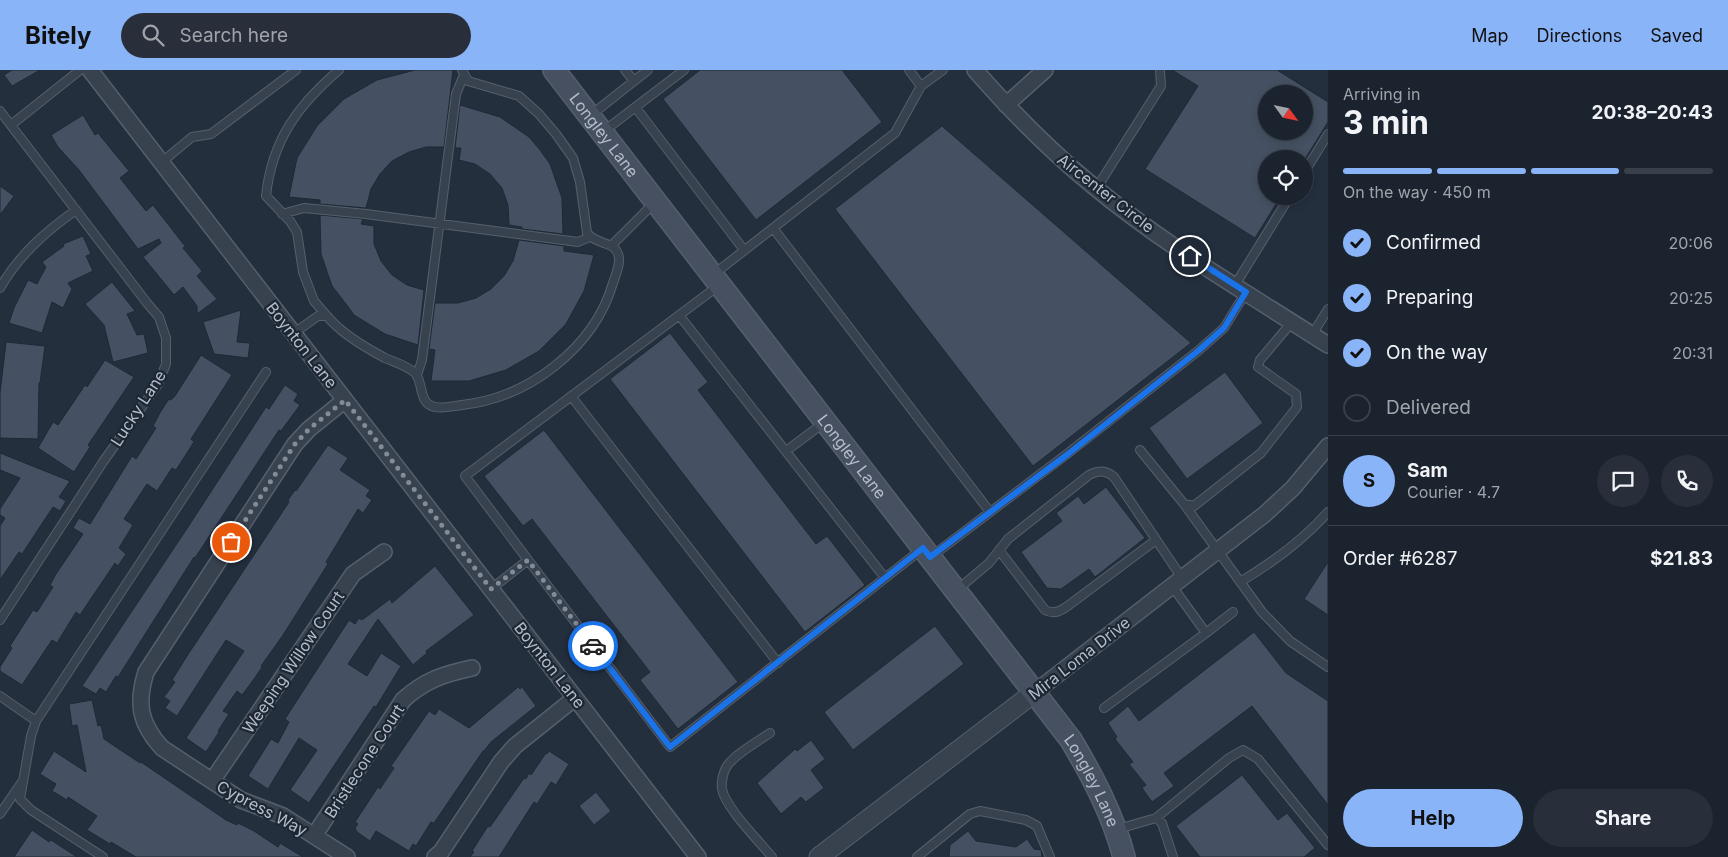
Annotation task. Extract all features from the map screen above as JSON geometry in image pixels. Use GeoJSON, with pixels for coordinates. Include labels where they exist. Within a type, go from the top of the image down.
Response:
{"type":"FeatureCollection","features":[{"type":"Feature","properties":{"kind":"main road","name":"Longley Lane"},"geometry":{"type":"LineString","coordinates":[[554,70],[1071,740],[1092,774],[1108,808],[1124,857]]}},
{"type":"Feature","properties":{"kind":"street","name":"Boynton Lane"},"geometry":{"type":"LineString","coordinates":[[90,70],[698,857]]}},
{"type":"Feature","properties":{"kind":"street","name":"Aircenter Circle"},"geometry":{"type":"LineString","coordinates":[[975,70],[1006,105],[1048,147],[1096,189],[1137,220],[1328,345]]}},
{"type":"Feature","properties":{"kind":"street"},"geometry":{"type":"LineString","coordinates":[[1006,105],[1045,70]]}},
{"type":"Feature","properties":{"kind":"street","name":"Cypress Way"},"geometry":{"type":"LineString","coordinates":[[345,400],[309,429],[295,444],[146,672],[142,687],[141,711],[152,737],[162,748],[242,800],[283,816],[347,857]]}},
{"type":"Feature","properties":{"kind":"street","name":"Mira Loma Drive"},"geometry":{"type":"LineString","coordinates":[[819,857],[1266,514],[1293,488],[1328,446]]}},
{"type":"Feature","properties":{"kind":"street","name":"Weeping Willow Court"},"geometry":{"type":"LineString","coordinates":[[212,781],[353,574],[384,552]]}},
{"type":"Feature","properties":{"kind":"street","name":"Bristlecone Court"},"geometry":{"type":"LineString","coordinates":[[314,836],[403,700],[413,691],[442,674],[472,668]]}},
{"type":"Feature","properties":{"kind":"street"},"geometry":{"type":"LineString","coordinates":[[435,857],[441,852],[501,762],[515,746],[575,698]]}},
{"type":"Feature","properties":{"kind":"lane"},"geometry":{"type":"LineString","coordinates":[[11,125],[80,70]]}},
{"type":"Feature","properties":{"kind":"lane"},"geometry":{"type":"LineString","coordinates":[[162,162],[192,137],[211,134],[296,70]]}},
{"type":"Feature","properties":{"kind":"lane"},"geometry":{"type":"LineString","coordinates":[[339,70],[316,90],[294,116],[284,132],[274,156],[266,196],[290,221],[297,232],[303,272],[314,301],[335,326],[382,356],[411,370],[417,375]]}},
{"type":"Feature","properties":{"kind":"lane"},"geometry":{"type":"LineString","coordinates":[[625,70],[634,81]]}},
{"type":"Feature","properties":{"kind":"lane"},"geometry":{"type":"LineString","coordinates":[[589,116],[648,70]]}},
{"type":"Feature","properties":{"kind":"lane"},"geometry":{"type":"LineString","coordinates":[[602,133],[684,70]]}},
{"type":"Feature","properties":{"kind":"lane"},"geometry":{"type":"LineString","coordinates":[[909,70],[921,86]]}},
{"type":"Feature","properties":{"kind":"lane"},"geometry":{"type":"LineString","coordinates":[[943,70],[921,86],[896,133],[744,250],[679,315],[465,476],[670,747],[885,578],[990,512],[1068,454],[1198,351],[1224,328],[1240,289],[1285,205]]}},
{"type":"Feature","properties":{"kind":"lane"},"geometry":{"type":"LineString","coordinates":[[1096,189],[1161,86],[1160,70]]}},
{"type":"Feature","properties":{"kind":"lane"},"geometry":{"type":"LineString","coordinates":[[463,72],[468,81],[519,96],[539,114],[556,134],[572,158],[580,182],[587,233],[593,239],[611,246],[617,251],[619,263],[609,299],[591,330],[556,365],[518,390],[483,403],[434,407],[427,403],[422,395],[417,375],[422,360],[456,94],[463,72]]}},
{"type":"Feature","properties":{"kind":"lane"},"geometry":{"type":"LineString","coordinates":[[636,108],[744,250]]}},
{"type":"Feature","properties":{"kind":"lane","name":"Lucky Lane"},"geometry":{"type":"LineString","coordinates":[[0,111],[147,303],[159,316],[166,338],[166,364],[158,384],[103,462],[0,620]]}},
{"type":"Feature","properties":{"kind":"lane"},"geometry":{"type":"LineString","coordinates":[[1313,159],[1328,134]]}},
{"type":"Feature","properties":{"kind":"lane"},"geometry":{"type":"LineString","coordinates":[[611,246],[656,202]]}},
{"type":"Feature","properties":{"kind":"lane"},"geometry":{"type":"LineString","coordinates":[[282,214],[304,208],[578,242],[590,236]]}},
{"type":"Feature","properties":{"kind":"lane"},"geometry":{"type":"LineString","coordinates":[[0,288],[25,252],[57,223],[76,210]]}},
{"type":"Feature","properties":{"kind":"lane"},"geometry":{"type":"LineString","coordinates":[[773,228],[990,512]]}},
{"type":"Feature","properties":{"kind":"lane"},"geometry":{"type":"LineString","coordinates":[[1312,335],[1328,309]]}},
{"type":"Feature","properties":{"kind":"lane"},"geometry":{"type":"LineString","coordinates":[[679,315],[885,578]]}},
{"type":"Feature","properties":{"kind":"lane"},"geometry":{"type":"LineString","coordinates":[[294,333],[318,316],[327,316]]}},
{"type":"Feature","properties":{"kind":"lane"},"geometry":{"type":"LineString","coordinates":[[1184,504],[1194,506],[1261,453],[1297,407],[1296,394],[1258,367],[1260,360],[1292,322]]}},
{"type":"Feature","properties":{"kind":"lane"},"geometry":{"type":"LineString","coordinates":[[103,857],[31,810],[20,799],[31,736],[36,720],[266,372]]}},
{"type":"Feature","properties":{"kind":"lane"},"geometry":{"type":"LineString","coordinates":[[571,396],[778,663]]}},
{"type":"Feature","properties":{"kind":"lane"},"geometry":{"type":"LineString","coordinates":[[786,451],[825,422]]}},
{"type":"Feature","properties":{"kind":"lane"},"geometry":{"type":"LineString","coordinates":[[1140,450],[1184,504],[1262,612],[1290,641],[1328,667]]}},
{"type":"Feature","properties":{"kind":"lane"},"geometry":{"type":"LineString","coordinates":[[956,591],[989,563],[1008,539],[1089,475],[1098,471],[1107,472],[1114,477],[1156,540],[1206,633]]}},
{"type":"Feature","properties":{"kind":"lane"},"geometry":{"type":"LineString","coordinates":[[1240,582],[1257,572],[1311,530],[1328,512]]}},
{"type":"Feature","properties":{"kind":"lane"},"geometry":{"type":"LineString","coordinates":[[999,550],[1045,610],[1050,613],[1059,612],[1156,540]]}},
{"type":"Feature","properties":{"kind":"lane"},"geometry":{"type":"LineString","coordinates":[[491,589],[528,560]]}},
{"type":"Feature","properties":{"kind":"lane"},"geometry":{"type":"LineString","coordinates":[[1104,708],[1233,612]]}},
{"type":"Feature","properties":{"kind":"lane"},"geometry":{"type":"LineString","coordinates":[[0,696],[36,720]]}},
{"type":"Feature","properties":{"kind":"lane"},"geometry":{"type":"LineString","coordinates":[[770,733],[726,767],[722,779],[722,789],[727,803],[772,857]]}},
{"type":"Feature","properties":{"kind":"lane"},"geometry":{"type":"LineString","coordinates":[[1116,830],[1156,818],[1229,758],[1243,750],[1258,759],[1328,845]]}},
{"type":"Feature","properties":{"kind":"lane"},"geometry":{"type":"LineString","coordinates":[[0,814],[23,781]]}},
{"type":"Feature","properties":{"kind":"lane"},"geometry":{"type":"LineString","coordinates":[[917,857],[970,814],[980,811],[1026,820],[1037,826],[1050,857]]}},
{"type":"Feature","properties":{"kind":"lane"},"geometry":{"type":"LineString","coordinates":[[1156,818],[1162,823],[1174,857]]}},
{"type":"Feature","properties":{"kind":"building"},"geometry":{"type":"Polygon","coordinates":[[[12,70],[40,70],[12,86],[4,75],[12,70]]]}},
{"type":"Feature","properties":{"kind":"building"},"geometry":{"type":"Polygon","coordinates":[[[415,70],[453,70],[444,147],[426,147],[409,152],[392,161],[380,174],[371,189],[366,208],[320,204],[320,200],[289,197],[297,158],[317,126],[344,99],[377,80],[415,70]]]}},
{"type":"Feature","properties":{"kind":"building"},"geometry":{"type":"Polygon","coordinates":[[[700,70],[842,70],[882,122],[756,220],[663,99],[700,70]]]}},
{"type":"Feature","properties":{"kind":"building"},"geometry":{"type":"Polygon","coordinates":[[[1172,70],[1277,70],[1301,85],[1258,85],[1258,140],[1313,140],[1313,93],[1328,102],[1328,122],[1311,150],[1258,150],[1258,205],[1275,205],[1255,238],[1145,169],[1198,86],[1172,70]]]}},
{"type":"Feature","properties":{"kind":"building"},"geometry":{"type":"Polygon","coordinates":[[[460,105],[500,117],[529,137],[540,150],[550,164],[562,198],[563,234],[522,229],[522,227],[509,225],[508,205],[502,188],[490,174],[475,164],[459,160],[461,148],[455,148],[460,105]]]}},
{"type":"Feature","properties":{"kind":"building"},"geometry":{"type":"Polygon","coordinates":[[[83,115],[95,135],[98,133],[129,171],[120,178],[146,211],[153,205],[185,246],[183,248],[202,271],[197,276],[217,299],[197,314],[197,306],[183,287],[174,295],[143,257],[161,243],[159,239],[138,249],[79,170],[58,147],[51,135],[83,115]]]}},
{"type":"Feature","properties":{"kind":"building"},"geometry":{"type":"Polygon","coordinates":[[[942,126],[1191,343],[1033,466],[835,209],[942,126]]]}},
{"type":"Feature","properties":{"kind":"building"},"geometry":{"type":"Polygon","coordinates":[[[0,186],[14,196],[0,215],[0,186]]]}},
{"type":"Feature","properties":{"kind":"building"},"geometry":{"type":"Polygon","coordinates":[[[320,215],[363,219],[361,224],[374,226],[374,244],[381,261],[392,275],[407,285],[424,290],[418,345],[385,334],[354,315],[332,286],[321,254],[320,215]]]}},
{"type":"Feature","properties":{"kind":"building"},"geometry":{"type":"Polygon","coordinates":[[[83,236],[91,254],[86,256],[93,271],[68,283],[72,289],[63,308],[52,302],[42,333],[9,323],[28,280],[37,284],[46,267],[42,262],[64,246],[63,244],[83,236]]]}},
{"type":"Feature","properties":{"kind":"building"},"geometry":{"type":"Polygon","coordinates":[[[519,240],[564,246],[564,251],[594,255],[584,291],[566,324],[539,351],[506,370],[469,381],[431,381],[435,350],[429,349],[435,303],[458,303],[476,298],[491,289],[504,276],[513,261],[519,240]]]}},
{"type":"Feature","properties":{"kind":"building"},"geometry":{"type":"Polygon","coordinates":[[[112,282],[135,311],[127,314],[137,335],[144,334],[148,353],[113,362],[104,325],[85,304],[112,282]]]}},
{"type":"Feature","properties":{"kind":"building"},"geometry":{"type":"Polygon","coordinates":[[[241,310],[237,342],[250,343],[248,358],[214,354],[203,322],[241,310]]]}},
{"type":"Feature","properties":{"kind":"building"},"geometry":{"type":"Polygon","coordinates":[[[670,333],[708,382],[698,390],[816,544],[827,536],[865,585],[805,632],[610,379],[670,333]]]}},
{"type":"Feature","properties":{"kind":"building"},"geometry":{"type":"Polygon","coordinates":[[[6,342],[45,346],[39,383],[38,439],[0,438],[0,393],[6,342]]]}},
{"type":"Feature","properties":{"kind":"building"},"geometry":{"type":"Polygon","coordinates":[[[201,355],[232,375],[191,439],[194,442],[176,470],[172,468],[157,491],[147,484],[124,519],[133,525],[119,548],[126,554],[118,566],[115,563],[80,615],[76,612],[57,643],[52,640],[22,685],[0,671],[0,667],[12,648],[10,646],[33,610],[37,612],[53,587],[50,585],[56,574],[83,534],[73,528],[79,518],[90,524],[132,456],[136,459],[156,428],[153,426],[161,411],[169,399],[171,400],[175,396],[201,355]]]}},
{"type":"Feature","properties":{"kind":"building"},"geometry":{"type":"Polygon","coordinates":[[[105,360],[134,377],[88,445],[90,447],[74,472],[38,448],[53,422],[58,425],[85,385],[87,387],[105,360]]]}},
{"type":"Feature","properties":{"kind":"building"},"geometry":{"type":"Polygon","coordinates":[[[1225,372],[1263,423],[1187,479],[1149,428],[1225,372]]]}},
{"type":"Feature","properties":{"kind":"building"},"geometry":{"type":"Polygon","coordinates":[[[285,385],[298,394],[294,401],[300,405],[281,431],[279,430],[194,557],[118,677],[116,676],[106,692],[100,688],[96,694],[82,686],[266,407],[269,409],[285,385]]]}},
{"type":"Feature","properties":{"kind":"building"},"geometry":{"type":"Polygon","coordinates":[[[544,430],[738,682],[678,729],[640,680],[650,672],[532,519],[523,526],[484,476],[544,430]]]}},
{"type":"Feature","properties":{"kind":"building"},"geometry":{"type":"Polygon","coordinates":[[[328,445],[348,458],[340,470],[370,490],[366,496],[372,500],[363,513],[358,509],[326,562],[328,564],[254,679],[242,695],[237,691],[223,711],[229,714],[206,752],[186,738],[244,651],[226,640],[177,716],[165,708],[170,701],[164,697],[175,682],[172,680],[187,656],[289,502],[288,500],[328,445]]]}},
{"type":"Feature","properties":{"kind":"building"},"geometry":{"type":"Polygon","coordinates":[[[0,453],[70,481],[59,497],[66,501],[60,511],[53,507],[22,554],[19,552],[0,580],[0,526],[5,518],[0,515],[0,509],[20,478],[0,470],[0,453]]]}},
{"type":"Feature","properties":{"kind":"building"},"geometry":{"type":"Polygon","coordinates":[[[1106,487],[1145,538],[1095,577],[1089,569],[1061,589],[1047,588],[1021,552],[1062,521],[1056,513],[1078,496],[1084,504],[1106,487]]]}},
{"type":"Feature","properties":{"kind":"building"},"geometry":{"type":"Polygon","coordinates":[[[1328,562],[1328,615],[1304,599],[1328,562]]]}},
{"type":"Feature","properties":{"kind":"building"},"geometry":{"type":"Polygon","coordinates":[[[435,566],[474,615],[426,651],[427,653],[413,665],[378,619],[348,664],[367,676],[381,653],[401,666],[376,707],[374,706],[309,803],[290,790],[317,750],[299,738],[268,789],[248,776],[271,739],[278,743],[289,722],[285,719],[349,620],[355,624],[359,618],[362,620],[390,599],[392,603],[435,566]]]}},
{"type":"Feature","properties":{"kind":"building"},"geometry":{"type":"Polygon","coordinates":[[[935,626],[964,664],[853,750],[824,712],[935,626]]]}},
{"type":"Feature","properties":{"kind":"building"},"geometry":{"type":"Polygon","coordinates":[[[1254,632],[1286,673],[1328,701],[1328,805],[1252,706],[1164,773],[1174,786],[1152,802],[1142,788],[1146,785],[1129,764],[1133,762],[1115,739],[1117,737],[1108,723],[1128,706],[1139,721],[1254,632]]]}},
{"type":"Feature","properties":{"kind":"building"},"geometry":{"type":"Polygon","coordinates":[[[518,687],[520,689],[522,687],[536,706],[491,742],[483,751],[434,823],[431,822],[416,846],[413,844],[409,851],[376,831],[370,841],[357,832],[355,828],[358,824],[355,822],[378,787],[380,789],[394,768],[391,766],[429,711],[435,715],[439,709],[469,728],[518,687]]]}},
{"type":"Feature","properties":{"kind":"building"},"geometry":{"type":"Polygon","coordinates":[[[92,700],[98,726],[101,725],[104,739],[226,820],[237,825],[238,823],[254,831],[278,847],[280,843],[303,857],[136,857],[87,830],[97,816],[68,797],[67,800],[52,791],[56,784],[40,774],[54,751],[86,772],[77,725],[72,726],[69,704],[92,700]]]}},
{"type":"Feature","properties":{"kind":"building"},"geometry":{"type":"Polygon","coordinates":[[[811,740],[825,759],[811,770],[824,788],[806,802],[801,797],[781,814],[757,783],[795,749],[797,751],[811,740]]]}},
{"type":"Feature","properties":{"kind":"building"},"geometry":{"type":"Polygon","coordinates":[[[549,751],[569,764],[556,785],[551,782],[537,804],[534,802],[499,857],[470,857],[488,826],[490,827],[524,778],[526,779],[529,773],[531,775],[549,751]]]}},
{"type":"Feature","properties":{"kind":"building"},"geometry":{"type":"Polygon","coordinates":[[[1242,775],[1278,820],[1287,813],[1315,848],[1304,857],[1200,857],[1176,826],[1242,775]]]}},
{"type":"Feature","properties":{"kind":"building"},"geometry":{"type":"Polygon","coordinates":[[[596,792],[611,811],[594,825],[579,806],[596,792]]]}},
{"type":"Feature","properties":{"kind":"building"},"geometry":{"type":"Polygon","coordinates":[[[32,830],[49,842],[51,840],[77,857],[14,857],[32,830]]]}},
{"type":"Feature","properties":{"kind":"building"},"geometry":{"type":"Polygon","coordinates":[[[968,831],[976,841],[1016,847],[1027,839],[1034,849],[1041,850],[1042,857],[949,857],[950,845],[968,831]]]}},
{"type":"Feature","properties":{"kind":"way so far"},"geometry":{"type":"LineString","coordinates":[[231,542],[295,444],[309,429],[345,400],[491,589],[528,560],[593,646]]}},
{"type":"Feature","properties":{"kind":"route"},"geometry":{"type":"LineString","coordinates":[[593,646],[670,747],[923,548],[930,557],[1068,454],[1198,351],[1224,328],[1246,292],[1190,256]]}}]}
